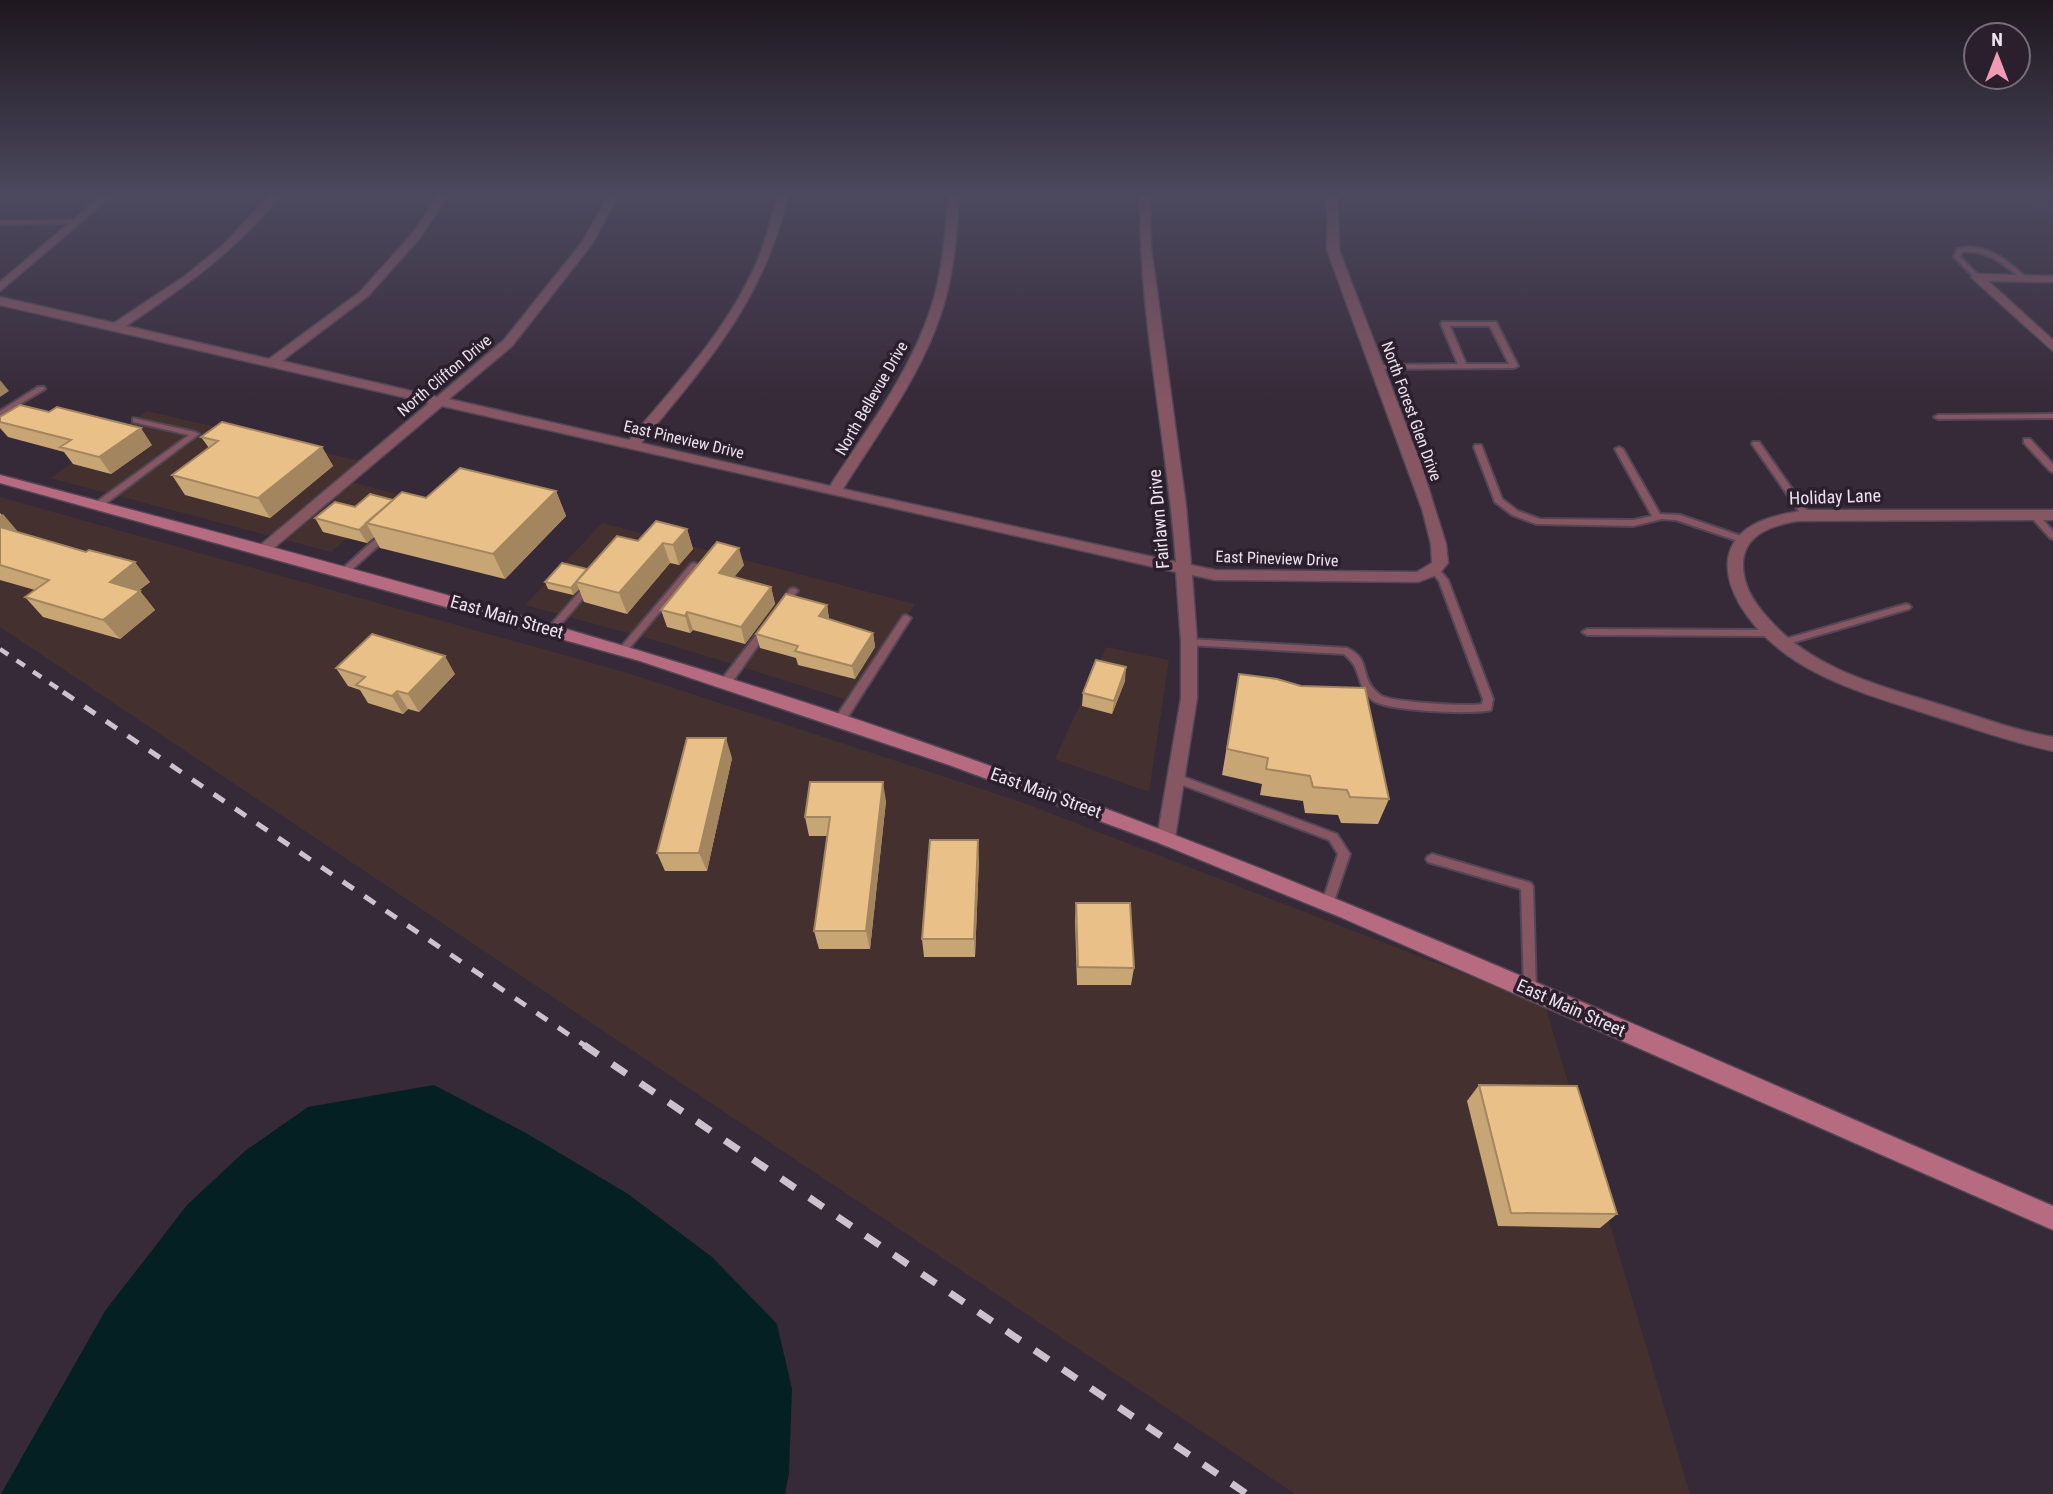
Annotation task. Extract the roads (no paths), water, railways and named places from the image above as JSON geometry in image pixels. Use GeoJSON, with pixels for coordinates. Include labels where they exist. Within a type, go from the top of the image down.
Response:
{"type":"FeatureCollection","features":[{"type":"Feature","properties":{"kind":"main road","name":"East Main Street"},"geometry":{"type":"LineString","coordinates":[[0,478],[623,650],[839,720],[1166,838],[1328,903],[2053,1218]]}},
{"type":"Feature","properties":{"kind":"street"},"geometry":{"type":"LineString","coordinates":[[0,288],[26,266]]}},
{"type":"Feature","properties":{"kind":"street"},"geometry":{"type":"LineString","coordinates":[[117,327],[204,266]]}},
{"type":"Feature","properties":{"kind":"street"},"geometry":{"type":"LineString","coordinates":[[273,362],[364,294],[389,266]]}},
{"type":"Feature","properties":{"kind":"street","name":"North Clifton Drive"},"geometry":{"type":"LineString","coordinates":[[263,550],[508,343],[570,266]]}},
{"type":"Feature","properties":{"kind":"street"},"geometry":{"type":"LineString","coordinates":[[632,445],[709,352],[735,316],[760,266]]}},
{"type":"Feature","properties":{"kind":"street","name":"North Bellevue Drive"},"geometry":{"type":"LineString","coordinates":[[834,491],[899,387],[936,310],[946,266]]}},
{"type":"Feature","properties":{"kind":"street","name":"Fairlawn Drive"},"geometry":{"type":"LineString","coordinates":[[1147,266],[1179,506],[1189,642],[1189,698],[1166,838]]}},
{"type":"Feature","properties":{"kind":"street","name":"North Forest Glen Drive"},"geometry":{"type":"LineString","coordinates":[[1339,266],[1420,482],[1441,548],[1440,562],[1435,570]]}},
{"type":"Feature","properties":{"kind":"street"},"geometry":{"type":"LineString","coordinates":[[1978,277],[2053,279]]}},
{"type":"Feature","properties":{"kind":"street"},"geometry":{"type":"LineString","coordinates":[[1978,277],[2053,347]]}},
{"type":"Feature","properties":{"kind":"street","name":"East Pineview Drive"},"geometry":{"type":"LineString","coordinates":[[0,301],[1215,575],[1418,577],[1435,570]]}},
{"type":"Feature","properties":{"kind":"street","name":"Holiday Lane"},"geometry":{"type":"LineString","coordinates":[[1744,540],[1758,528],[1780,519],[1806,515],[2053,515]]}},
{"type":"Feature","properties":{"kind":"street"},"geometry":{"type":"LineString","coordinates":[[1744,540],[1737,552],[1735,567],[1738,586],[1747,605],[1776,638],[1829,673],[1927,708],[2053,744]]}},
{"type":"Feature","properties":{"kind":"lane"},"geometry":{"type":"LineString","coordinates":[[1967,266],[1978,277]]}},
{"type":"Feature","properties":{"kind":"lane"},"geometry":{"type":"LineString","coordinates":[[2007,266],[2022,277]]}},
{"type":"Feature","properties":{"kind":"lane"},"geometry":{"type":"LineString","coordinates":[[1377,367],[1514,366],[1493,324],[1445,324],[1463,366]]}},
{"type":"Feature","properties":{"kind":"lane"},"geometry":{"type":"LineString","coordinates":[[0,414],[41,389]]}},
{"type":"Feature","properties":{"kind":"lane"},"geometry":{"type":"LineString","coordinates":[[1938,417],[2053,416]]}},
{"type":"Feature","properties":{"kind":"lane"},"geometry":{"type":"LineString","coordinates":[[98,505],[195,434],[136,420]]}},
{"type":"Feature","properties":{"kind":"lane"},"geometry":{"type":"LineString","coordinates":[[2027,441],[2053,469]]}},
{"type":"Feature","properties":{"kind":"lane"},"geometry":{"type":"LineString","coordinates":[[1756,444],[1806,515]]}},
{"type":"Feature","properties":{"kind":"lane"},"geometry":{"type":"LineString","coordinates":[[1478,447],[1498,500],[1515,513],[1539,522],[1633,523],[1657,517],[1677,517],[1744,540]]}},
{"type":"Feature","properties":{"kind":"lane"},"geometry":{"type":"LineString","coordinates":[[1619,449],[1657,517]]}},
{"type":"Feature","properties":{"kind":"lane"},"geometry":{"type":"LineString","coordinates":[[2034,515],[2053,536]]}},
{"type":"Feature","properties":{"kind":"lane"},"geometry":{"type":"LineString","coordinates":[[344,572],[398,523]]}},
{"type":"Feature","properties":{"kind":"lane"},"geometry":{"type":"LineString","coordinates":[[623,650],[694,566]]}},
{"type":"Feature","properties":{"kind":"lane"},"geometry":{"type":"LineString","coordinates":[[1189,642],[1347,651],[1359,663],[1365,685],[1377,699],[1477,709],[1487,707],[1488,699],[1444,580],[1435,570]]}},
{"type":"Feature","properties":{"kind":"lane"},"geometry":{"type":"LineString","coordinates":[[551,630],[600,574]]}},
{"type":"Feature","properties":{"kind":"lane"},"geometry":{"type":"LineString","coordinates":[[778,611],[793,591]]}},
{"type":"Feature","properties":{"kind":"lane"},"geometry":{"type":"LineString","coordinates":[[1587,632],[1776,638],[1906,607]]}},
{"type":"Feature","properties":{"kind":"lane"},"geometry":{"type":"LineString","coordinates":[[839,720],[906,618]]}},
{"type":"Feature","properties":{"kind":"lane"},"geometry":{"type":"LineString","coordinates":[[726,682],[771,621]]}},
{"type":"Feature","properties":{"kind":"lane"},"geometry":{"type":"LineString","coordinates":[[1176,778],[1333,837],[1344,854],[1328,903]]}},
{"type":"Feature","properties":{"kind":"lane"},"geometry":{"type":"LineString","coordinates":[[1432,859],[1527,886],[1530,990]]}},
{"type":"Feature","properties":{"kind":"railway"},"geometry":{"type":"LineString","coordinates":[[0,649],[66,694]]}},
{"type":"Feature","properties":{"kind":"railway"},"geometry":{"type":"LineString","coordinates":[[63,692],[587,1047]]}},
{"type":"Feature","properties":{"kind":"railway"},"geometry":{"type":"LineString","coordinates":[[584,1045],[1247,1494]]}}]}
